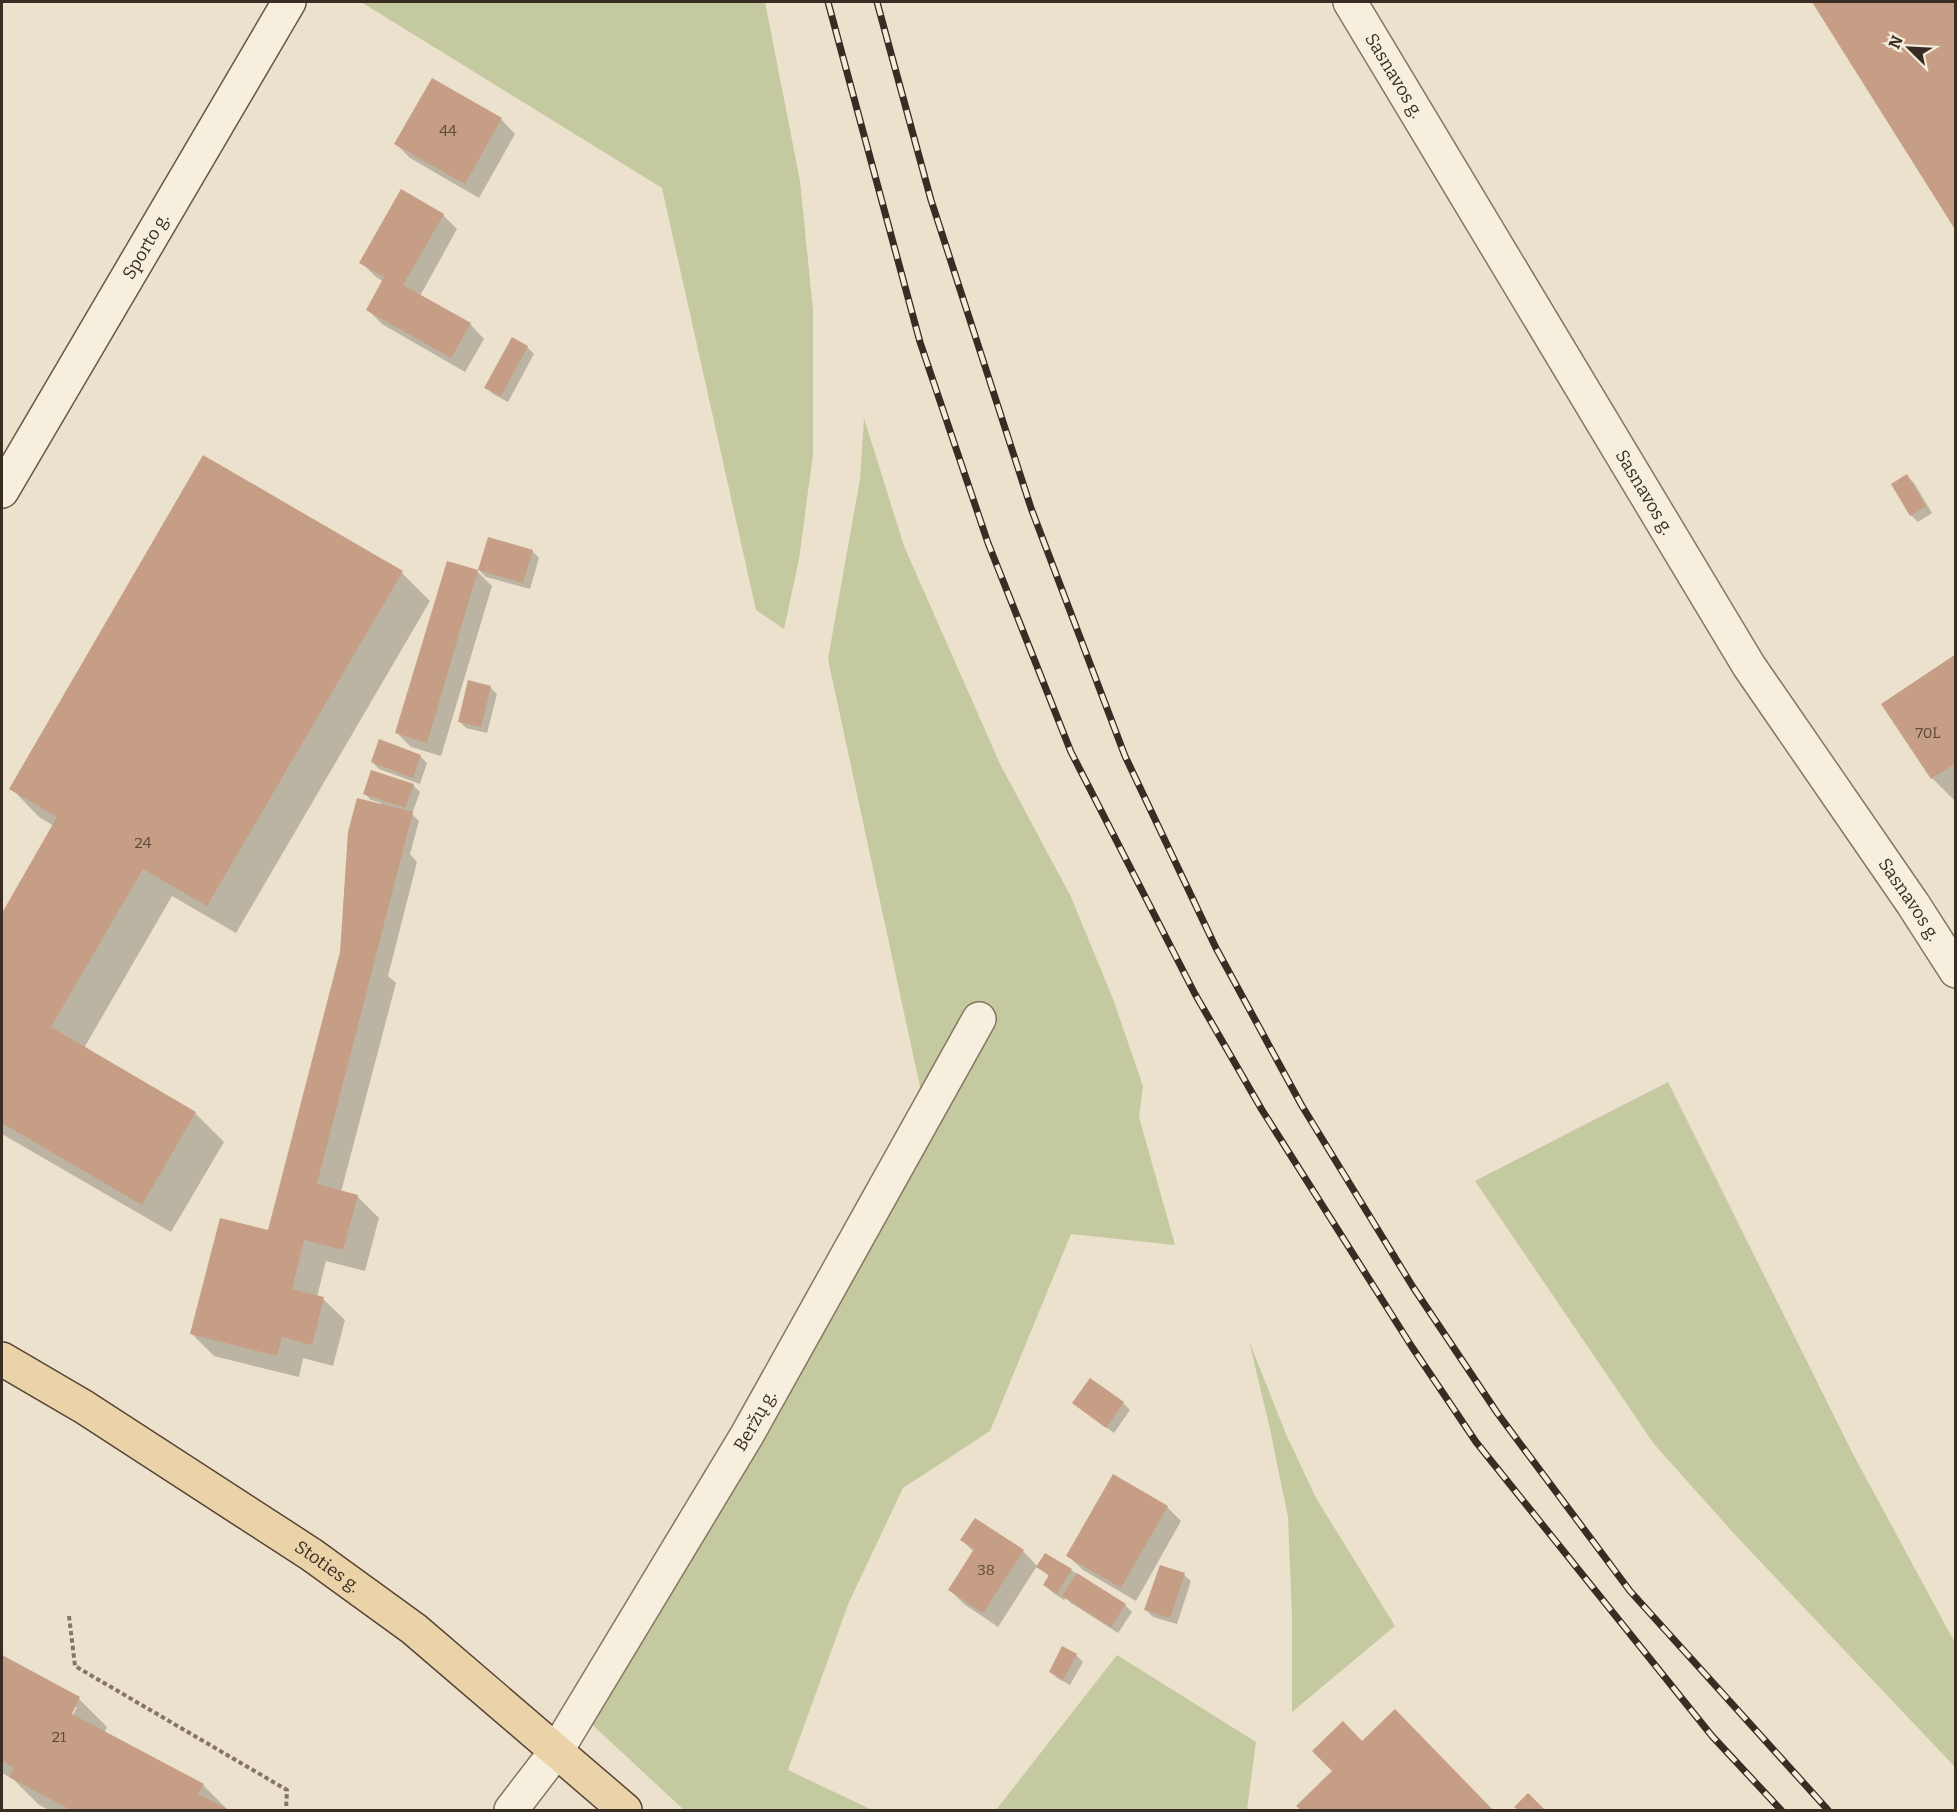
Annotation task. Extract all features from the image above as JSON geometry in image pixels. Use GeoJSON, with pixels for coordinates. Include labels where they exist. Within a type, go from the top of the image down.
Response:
{"type":"FeatureCollection","features":[{"type":"Feature","properties":{"kind":"main road","name":"Stoties g."},"geometry":{"type":"LineString","coordinates":[[2,1359],[84,1407],[312,1556],[414,1629],[625,1810]]}},
{"type":"Feature","properties":{"kind":"street","name":"Sporto g."},"geometry":{"type":"LineString","coordinates":[[2,491],[289,2]]}},
{"type":"Feature","properties":{"kind":"street","name":"Sasnavos g."},"geometry":{"type":"LineString","coordinates":[[1350,2],[1749,666],[1913,904],[1956,971]]}},
{"type":"Feature","properties":{"kind":"street","name":"Beržų g."},"geometry":{"type":"LineString","coordinates":[[511,1810],[556,1750],[747,1435],[979,1019]]}},
{"type":"Feature","properties":{"kind":"path"},"geometry":{"type":"LineString","coordinates":[[69,1616],[75,1666],[287,1790],[286,1810]]}},
{"type":"Feature","properties":{"kind":"green space"},"geometry":{"type":"Polygon","coordinates":[[[361,2],[765,2],[800,181],[813,310],[813,454],[799,559],[784,629],[756,610],[662,188],[361,2]]]}},
{"type":"Feature","properties":{"kind":"green space"},"geometry":{"type":"Polygon","coordinates":[[[864,418],[904,546],[1000,764],[1071,897],[1113,999],[1143,1086],[1139,1117],[1175,1245],[1071,1234],[990,1431],[903,1488],[849,1602],[788,1770],[872,1810],[684,1810],[570,1704],[923,1101],[828,659],[860,479],[864,418]]]}},
{"type":"Feature","properties":{"kind":"green space"},"geometry":{"type":"Polygon","coordinates":[[[1668,1082],[1853,1454],[1955,1643],[1955,1767],[1738,1538],[1654,1444],[1475,1181],[1668,1082]]]}},
{"type":"Feature","properties":{"kind":"green space"},"geometry":{"type":"Polygon","coordinates":[[[1249,1341],[1286,1434],[1316,1498],[1395,1626],[1292,1712],[1292,1615],[1288,1517],[1249,1341]]]}},
{"type":"Feature","properties":{"kind":"green space"},"geometry":{"type":"Polygon","coordinates":[[[1117,1655],[1256,1742],[1247,1810],[996,1810],[1117,1655]]]}},
{"type":"Feature","properties":{"kind":"building"},"geometry":{"type":"Polygon","coordinates":[[[1812,2],[1956,2],[1956,231],[1812,2]]]}},
{"type":"Feature","properties":{"kind":"building"},"geometry":{"type":"Polygon","coordinates":[[[432,78],[502,118],[465,184],[394,144],[432,78]]]}},
{"type":"Feature","properties":{"kind":"building"},"geometry":{"type":"Polygon","coordinates":[[[401,189],[444,214],[403,285],[471,323],[451,358],[366,310],[384,277],[359,263],[401,189]]]}},
{"type":"Feature","properties":{"kind":"building"},"geometry":{"type":"Polygon","coordinates":[[[512,337],[528,346],[501,396],[484,388],[512,337]]]}},
{"type":"Feature","properties":{"kind":"building"},"geometry":{"type":"Polygon","coordinates":[[[203,455],[403,571],[207,906],[143,869],[51,1027],[196,1112],[142,1205],[2,1123],[2,913],[57,817],[9,789],[203,455]]]}},
{"type":"Feature","properties":{"kind":"building"},"geometry":{"type":"Polygon","coordinates":[[[1907,474],[1926,506],[1910,516],[1891,484],[1907,474]]]}},
{"type":"Feature","properties":{"kind":"building"},"geometry":{"type":"Polygon","coordinates":[[[488,537],[533,550],[523,583],[478,570],[488,537]]]}},
{"type":"Feature","properties":{"kind":"building"},"geometry":{"type":"Polygon","coordinates":[[[447,561],[478,570],[427,743],[395,733],[447,561]]]}},
{"type":"Feature","properties":{"kind":"building"},"geometry":{"type":"Polygon","coordinates":[[[1956,654],[1956,763],[1931,779],[1881,704],[1956,654]]]}},
{"type":"Feature","properties":{"kind":"building"},"geometry":{"type":"Polygon","coordinates":[[[468,680],[491,686],[481,727],[458,722],[468,680]]]}},
{"type":"Feature","properties":{"kind":"building"},"geometry":{"type":"Polygon","coordinates":[[[379,739],[421,755],[413,778],[371,762],[379,739]]]}},
{"type":"Feature","properties":{"kind":"building"},"geometry":{"type":"Polygon","coordinates":[[[371,770],[414,784],[405,808],[363,794],[371,770]]]}},
{"type":"Feature","properties":{"kind":"building"},"geometry":{"type":"Polygon","coordinates":[[[357,798],[413,812],[317,1184],[358,1195],[343,1250],[304,1240],[292,1289],[324,1297],[312,1345],[282,1337],[277,1356],[190,1334],[220,1218],[268,1230],[340,952],[348,832],[357,798]]]}},
{"type":"Feature","properties":{"kind":"building"},"geometry":{"type":"Polygon","coordinates":[[[1090,1378],[1124,1402],[1106,1428],[1072,1403],[1090,1378]]]}},
{"type":"Feature","properties":{"kind":"building"},"geometry":{"type":"Polygon","coordinates":[[[1113,1474],[1168,1506],[1121,1588],[1066,1556],[1113,1474]]]}},
{"type":"Feature","properties":{"kind":"building"},"geometry":{"type":"Polygon","coordinates":[[[975,1518],[1024,1550],[983,1613],[948,1590],[974,1549],[960,1540],[975,1518]]]}},
{"type":"Feature","properties":{"kind":"building"},"geometry":{"type":"Polygon","coordinates":[[[1045,1553],[1072,1569],[1057,1594],[1043,1585],[1049,1575],[1036,1567],[1045,1553]]]}},
{"type":"Feature","properties":{"kind":"building"},"geometry":{"type":"Polygon","coordinates":[[[1160,1565],[1185,1573],[1170,1618],[1144,1610],[1160,1565]]]}},
{"type":"Feature","properties":{"kind":"building"},"geometry":{"type":"Polygon","coordinates":[[[1077,1573],[1126,1604],[1111,1627],[1062,1596],[1077,1573]]]}},
{"type":"Feature","properties":{"kind":"building"},"geometry":{"type":"Polygon","coordinates":[[[1062,1646],[1077,1654],[1063,1680],[1049,1672],[1062,1646]]]}},
{"type":"Feature","properties":{"kind":"building"},"geometry":{"type":"Polygon","coordinates":[[[2,1655],[80,1697],[72,1714],[204,1784],[198,1794],[229,1810],[71,1810],[9,1777],[14,1768],[2,1761],[2,1655]]]}},
{"type":"Feature","properties":{"kind":"building"},"geometry":{"type":"Polygon","coordinates":[[[1395,1709],[1493,1810],[1301,1810],[1296,1806],[1332,1771],[1312,1751],[1343,1721],[1362,1741],[1395,1709]]]}},
{"type":"Feature","properties":{"kind":"building"},"geometry":{"type":"Polygon","coordinates":[[[1528,1793],[1545,1810],[1518,1810],[1514,1807],[1528,1793]]]}},
{"type":"Feature","properties":{"kind":"railway"},"geometry":{"type":"LineString","coordinates":[[828,2],[920,342],[988,543],[1071,752],[1195,994],[1262,1110],[1412,1347],[1476,1442],[1712,1736],[1781,1810]]}},
{"type":"Feature","properties":{"kind":"railway"},"geometry":{"type":"LineString","coordinates":[[877,2],[931,200],[1031,508],[1125,756],[1216,948],[1302,1106],[1413,1287],[1498,1414],[1630,1591],[1828,1810]]}}]}
